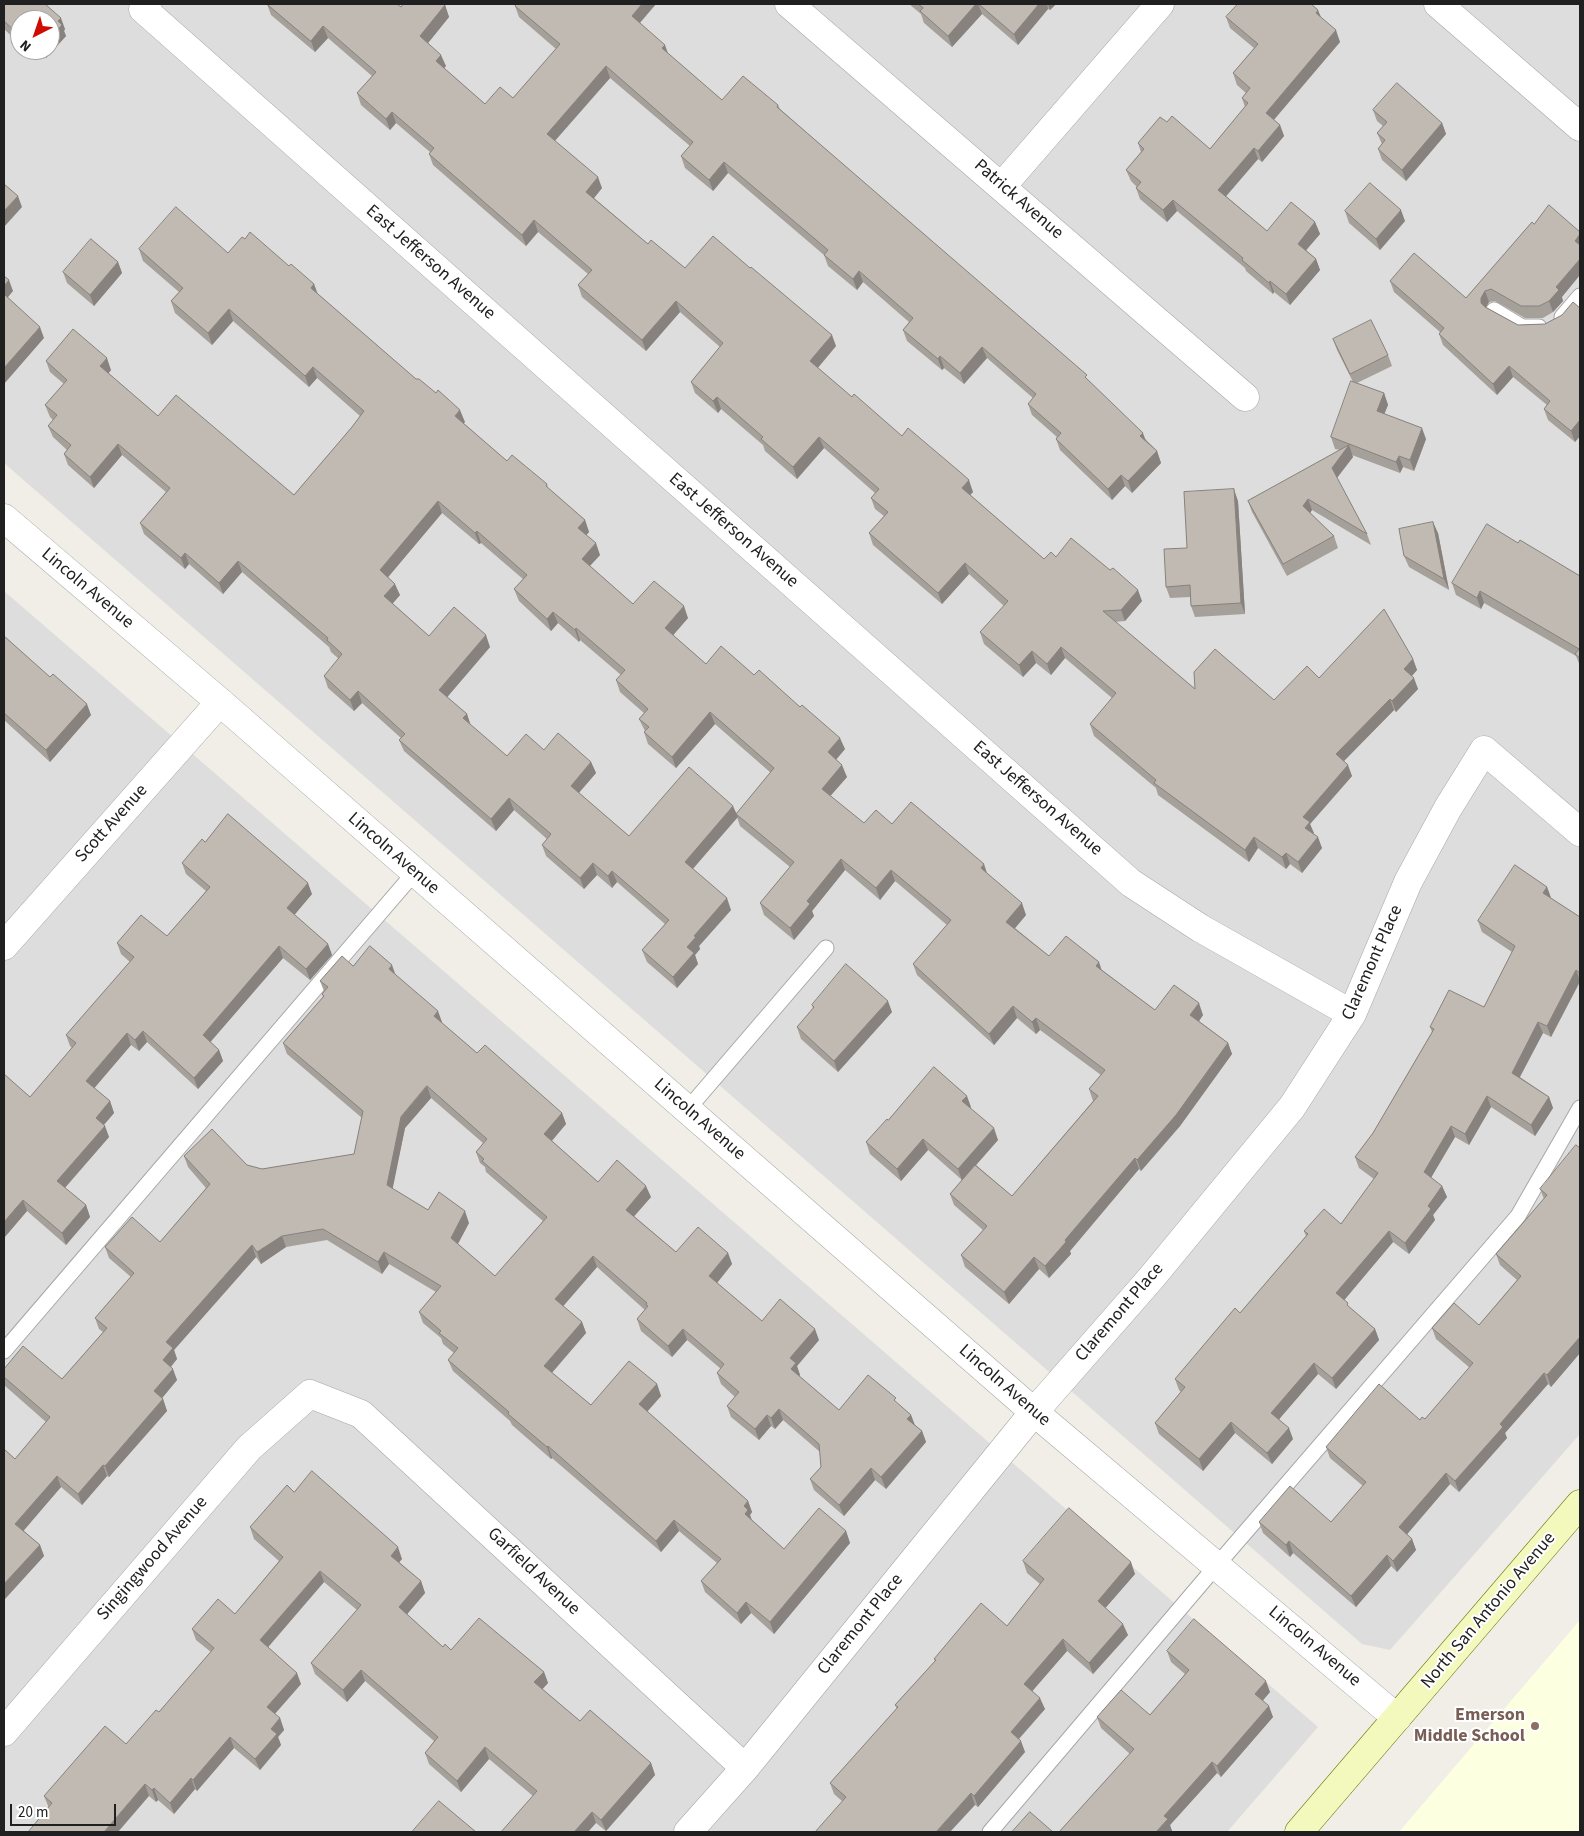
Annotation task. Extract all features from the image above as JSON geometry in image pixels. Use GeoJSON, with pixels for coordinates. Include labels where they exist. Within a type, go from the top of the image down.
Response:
{"type":"FeatureCollection","features":[{"type":"Feature","properties":{"kind":"main road","name":"North San Antonio Avenue"},"geometry":{"type":"LineString","coordinates":[[1299,1832],[1580,1504]]}},
{"type":"Feature","properties":{"kind":"street","name":"Patrick Avenue"},"geometry":{"type":"LineString","coordinates":[[789,4],[1246,397]]}},
{"type":"Feature","properties":{"kind":"street"},"geometry":{"type":"LineString","coordinates":[[1002,186],[1160,4]]}},
{"type":"Feature","properties":{"kind":"street"},"geometry":{"type":"LineString","coordinates":[[1438,4],[1580,127]]}},
{"type":"Feature","properties":{"kind":"street","name":"East Jefferson Avenue"},"geometry":{"type":"LineString","coordinates":[[145,7],[1131,883],[1200,928],[1352,1014]]}},
{"type":"Feature","properties":{"kind":"street","name":"Lincoln Avenue"},"geometry":{"type":"LineString","coordinates":[[4,518],[220,702],[1034,1412],[1397,1718]]}},
{"type":"Feature","properties":{"kind":"street","name":"Scott Avenue"},"geometry":{"type":"LineString","coordinates":[[4,946],[220,702]]}},
{"type":"Feature","properties":{"kind":"street","name":"Claremont Place"},"geometry":{"type":"LineString","coordinates":[[688,1832],[745,1768],[1034,1412],[1152,1277],[1292,1108],[1352,1014],[1408,882],[1448,808],[1484,750],[1580,832]]}},
{"type":"Feature","properties":{"kind":"street","name":"Singingwood Avenue"},"geometry":{"type":"LineString","coordinates":[[4,1732],[249,1448],[310,1394]]}},
{"type":"Feature","properties":{"kind":"street","name":"Garfield Avenue"},"geometry":{"type":"LineString","coordinates":[[310,1394],[361,1414],[745,1768]]}},
{"type":"Feature","properties":{"kind":"lane"},"geometry":{"type":"LineString","coordinates":[[1494,310],[1522,326],[1545,327],[1559,320],[1580,296]]}},
{"type":"Feature","properties":{"kind":"lane"},"geometry":{"type":"LineString","coordinates":[[4,1351],[415,872]]}},
{"type":"Feature","properties":{"kind":"lane"},"geometry":{"type":"LineString","coordinates":[[687,1110],[826,948]]}},
{"type":"Feature","properties":{"kind":"lane"},"geometry":{"type":"LineString","coordinates":[[990,1832],[1216,1565],[1518,1216],[1580,1108]]}},
{"type":"Feature","properties":{"kind":"shaded area"},"geometry":{"type":"Polygon","coordinates":[[[4,4],[1580,4],[1580,1434],[1390,1650],[1362,1644],[4,463],[4,4]]]}},
{"type":"Feature","properties":{"kind":"shaded area"},"geometry":{"type":"Polygon","coordinates":[[[4,591],[1318,1727],[1227,1832],[4,1832],[4,591]]]}},
{"type":"Feature","properties":{"kind":"shaded area","name":"Emerson Middle School"},"geometry":{"type":"Polygon","coordinates":[[[1580,1620],[1580,1832],[1399,1832],[1580,1620]]]}},
{"type":"Feature","properties":{"kind":"building"},"geometry":{"type":"Polygon","coordinates":[[[4,4],[45,4],[52,10],[10,10],[10,27],[4,21],[4,4]]]}},
{"type":"Feature","properties":{"kind":"building"},"geometry":{"type":"Polygon","coordinates":[[[267,4],[397,4],[401,7],[403,4],[443,4],[445,5],[420,36],[441,55],[436,61],[485,104],[500,87],[513,98],[560,44],[515,6],[516,4],[642,4],[632,16],[665,45],[662,48],[722,100],[743,76],[1087,375],[1085,377],[1143,433],[1140,436],[1157,451],[1128,481],[1121,475],[1108,489],[1056,439],[1061,433],[1028,404],[1036,394],[982,347],[960,373],[940,356],[938,359],[903,330],[913,318],[859,271],[853,279],[824,255],[828,250],[724,162],[709,180],[681,156],[693,142],[606,66],[547,134],[598,177],[586,192],[648,244],[651,240],[685,268],[713,236],[832,335],[810,361],[852,397],[854,394],[902,436],[908,428],[969,480],[962,488],[1044,559],[1051,552],[1056,557],[1071,538],[1110,570],[1113,568],[1138,590],[1121,610],[1103,611],[1195,689],[1194,672],[1215,649],[1274,700],[1307,666],[1319,678],[1384,609],[1413,659],[1404,669],[1414,678],[1392,701],[1390,699],[1336,754],[1348,765],[1303,817],[1310,822],[1305,828],[1318,837],[1298,862],[1286,853],[1282,857],[1254,837],[1245,850],[1154,783],[1156,780],[1090,724],[1116,693],[1061,647],[1047,664],[1032,651],[1019,665],[980,632],[1008,601],[965,563],[938,593],[869,533],[888,512],[871,498],[879,489],[819,437],[793,467],[761,439],[763,437],[717,397],[713,401],[691,382],[723,343],[676,301],[642,340],[578,285],[592,270],[534,220],[522,235],[429,154],[434,148],[392,112],[386,119],[357,93],[376,72],[323,26],[311,41],[267,4]]]}},
{"type":"Feature","properties":{"kind":"building"},"geometry":{"type":"Polygon","coordinates":[[[918,4],[976,4],[948,36],[920,11],[923,8],[918,4]]]}},
{"type":"Feature","properties":{"kind":"building"},"geometry":{"type":"Polygon","coordinates":[[[979,4],[1039,4],[1014,34],[979,4]]]}},
{"type":"Feature","properties":{"kind":"building"},"geometry":{"type":"Polygon","coordinates":[[[1238,4],[1311,4],[1318,10],[1316,13],[1336,30],[1266,113],[1280,125],[1258,151],[1254,148],[1218,190],[1267,231],[1291,202],[1315,222],[1298,244],[1316,259],[1286,294],[1270,281],[1269,283],[1242,260],[1243,258],[1173,200],[1163,210],[1136,188],[1141,182],[1126,170],[1144,149],[1138,143],[1160,117],[1167,122],[1172,116],[1210,149],[1248,103],[1242,98],[1250,88],[1233,73],[1258,44],[1226,17],[1238,4]]]}},
{"type":"Feature","properties":{"kind":"building"},"geometry":{"type":"Polygon","coordinates":[[[1397,83],[1442,123],[1402,170],[1378,149],[1385,140],[1377,133],[1387,122],[1373,110],[1397,83]]]}},
{"type":"Feature","properties":{"kind":"building"},"geometry":{"type":"Polygon","coordinates":[[[1370,183],[1401,210],[1376,239],[1345,211],[1370,183]]]}},
{"type":"Feature","properties":{"kind":"building"},"geometry":{"type":"Polygon","coordinates":[[[4,184],[18,196],[4,211],[4,184]]]}},
{"type":"Feature","properties":{"kind":"building"},"geometry":{"type":"Polygon","coordinates":[[[1549,205],[1580,232],[1575,241],[1580,245],[1580,259],[1556,287],[1559,290],[1549,301],[1539,306],[1521,306],[1491,289],[1485,291],[1481,298],[1481,303],[1518,325],[1545,324],[1562,315],[1573,302],[1580,308],[1580,420],[1571,431],[1544,409],[1550,401],[1509,366],[1493,384],[1439,334],[1444,328],[1390,281],[1414,253],[1466,298],[1549,205]]]}},
{"type":"Feature","properties":{"kind":"building"},"geometry":{"type":"Polygon","coordinates":[[[176,207],[228,253],[242,237],[245,239],[250,232],[289,266],[291,264],[314,284],[311,288],[416,379],[419,379],[436,393],[438,390],[460,410],[455,416],[507,461],[512,455],[547,484],[546,486],[585,520],[578,528],[596,543],[582,559],[633,604],[654,581],[684,606],[665,628],[706,664],[721,646],[754,675],[759,670],[800,707],[802,705],[840,738],[828,752],[842,765],[822,789],[864,823],[876,810],[892,824],[911,802],[984,864],[981,868],[1022,903],[1006,922],[1049,956],[1066,936],[1099,962],[1096,966],[1155,1010],[1174,985],[1199,1003],[1190,1015],[1228,1043],[1176,1115],[1137,1160],[1135,1158],[1045,1266],[1034,1257],[1004,1292],[961,1255],[987,1226],[950,1194],[975,1165],[1012,1196],[1098,1096],[1089,1089],[1105,1070],[1036,1018],[1032,1022],[1013,1006],[989,1034],[913,964],[951,920],[891,870],[876,888],[841,859],[807,901],[810,904],[790,928],[760,903],[794,862],[736,814],[774,768],[710,712],[672,757],[644,732],[649,727],[639,719],[648,709],[616,680],[625,670],[576,628],[575,630],[553,612],[547,619],[514,589],[527,575],[477,531],[475,533],[438,501],[380,570],[395,584],[384,596],[429,636],[454,607],[486,635],[439,690],[467,714],[463,718],[507,756],[526,734],[544,750],[558,733],[591,762],[571,786],[629,836],[689,767],[733,806],[685,862],[727,898],[694,936],[696,937],[687,947],[694,953],[673,977],[642,950],[669,920],[612,871],[608,876],[593,863],[580,878],[542,845],[551,834],[509,798],[491,819],[399,740],[405,734],[358,691],[350,700],[324,676],[342,654],[327,640],[328,638],[238,561],[219,583],[185,553],[181,558],[140,523],[170,488],[118,444],[90,477],[64,454],[71,445],[48,426],[57,415],[45,405],[67,380],[46,361],[73,329],[107,358],[100,366],[158,416],[176,395],[294,495],[364,411],[313,367],[305,376],[229,309],[208,333],[171,301],[183,288],[139,249],[176,207]]]}},
{"type":"Feature","properties":{"kind":"building"},"geometry":{"type":"Polygon","coordinates":[[[91,239],[118,262],[90,295],[63,272],[91,239]]]}},
{"type":"Feature","properties":{"kind":"building"},"geometry":{"type":"Polygon","coordinates":[[[4,276],[9,280],[4,286],[4,276]]]}},
{"type":"Feature","properties":{"kind":"building"},"geometry":{"type":"Polygon","coordinates":[[[4,294],[40,327],[4,368],[4,294]]]}},
{"type":"Feature","properties":{"kind":"building"},"geometry":{"type":"Polygon","coordinates":[[[1371,320],[1388,355],[1350,374],[1333,339],[1371,320]]]}},
{"type":"Feature","properties":{"kind":"building"},"geometry":{"type":"Polygon","coordinates":[[[1351,381],[1384,393],[1377,411],[1422,428],[1410,460],[1399,456],[1396,462],[1331,437],[1351,381]]]}},
{"type":"Feature","properties":{"kind":"building"},"geometry":{"type":"Polygon","coordinates":[[[1349,445],[1332,468],[1367,534],[1308,499],[1303,506],[1334,536],[1283,564],[1248,501],[1349,445]]]}},
{"type":"Feature","properties":{"kind":"building"},"geometry":{"type":"Polygon","coordinates":[[[1234,489],[1241,603],[1191,606],[1190,585],[1166,587],[1164,549],[1187,548],[1184,492],[1234,489]]]}},
{"type":"Feature","properties":{"kind":"building"},"geometry":{"type":"Polygon","coordinates":[[[1433,522],[1444,579],[1404,556],[1399,529],[1433,522]]]}},
{"type":"Feature","properties":{"kind":"building"},"geometry":{"type":"Polygon","coordinates":[[[1487,524],[1518,543],[1520,540],[1580,576],[1580,658],[1575,654],[1579,649],[1480,591],[1477,598],[1452,583],[1487,524]]]}},
{"type":"Feature","properties":{"kind":"building"},"geometry":{"type":"Polygon","coordinates":[[[4,636],[50,677],[53,674],[87,704],[46,750],[4,713],[4,636]]]}},
{"type":"Feature","properties":{"kind":"building"},"geometry":{"type":"Polygon","coordinates":[[[228,814],[308,883],[287,908],[328,944],[306,969],[279,946],[203,1035],[219,1050],[194,1078],[143,1031],[135,1040],[127,1033],[86,1081],[110,1101],[96,1118],[105,1126],[57,1181],[86,1205],[62,1233],[23,1200],[4,1222],[4,1074],[30,1097],[76,1043],[66,1035],[134,957],[117,943],[141,915],[167,936],[210,887],[182,863],[202,839],[205,842],[228,814]]]}},
{"type":"Feature","properties":{"kind":"building"},"geometry":{"type":"Polygon","coordinates":[[[1515,865],[1547,887],[1543,893],[1580,917],[1580,973],[1576,970],[1547,1026],[1538,1022],[1512,1073],[1549,1097],[1531,1125],[1487,1096],[1465,1134],[1451,1126],[1424,1172],[1442,1186],[1428,1206],[1431,1209],[1405,1243],[1389,1231],[1336,1293],[1375,1329],[1332,1378],[1314,1363],[1271,1413],[1289,1428],[1267,1453],[1231,1422],[1199,1459],[1155,1423],[1185,1387],[1175,1379],[1235,1308],[1240,1313],[1308,1234],[1304,1231],[1324,1209],[1341,1224],[1378,1173],[1355,1157],[1373,1133],[1434,1029],[1430,1027],[1449,990],[1484,1007],[1515,946],[1478,921],[1515,865]]]}},
{"type":"Feature","properties":{"kind":"building"},"geometry":{"type":"Polygon","coordinates":[[[370,946],[392,965],[389,969],[438,1011],[434,1016],[477,1053],[485,1045],[562,1113],[544,1134],[598,1182],[617,1160],[646,1186],[626,1210],[676,1252],[698,1227],[728,1253],[709,1276],[762,1321],[780,1299],[815,1329],[790,1358],[796,1363],[791,1369],[839,1410],[868,1375],[896,1398],[894,1400],[911,1415],[907,1419],[922,1431],[881,1477],[871,1468],[839,1505],[810,1479],[821,1467],[819,1444],[779,1409],[771,1418],[767,1415],[755,1429],[727,1406],[739,1392],[717,1373],[724,1364],[683,1329],[668,1346],[637,1319],[648,1306],[646,1305],[647,1303],[593,1256],[555,1299],[582,1322],[544,1366],[591,1405],[629,1361],[657,1384],[639,1404],[748,1501],[744,1506],[748,1510],[745,1514],[784,1549],[819,1508],[846,1531],[770,1622],[746,1602],[737,1613],[701,1581],[721,1559],[674,1520],[656,1541],[448,1360],[458,1348],[439,1333],[441,1331],[419,1312],[441,1286],[384,1252],[378,1262],[323,1229],[282,1236],[257,1252],[252,1245],[166,1342],[173,1348],[163,1360],[173,1369],[154,1391],[163,1399],[78,1494],[57,1476],[15,1524],[40,1545],[4,1584],[4,1449],[15,1459],[50,1417],[4,1377],[4,1369],[23,1346],[62,1379],[107,1328],[95,1318],[134,1273],[105,1247],[132,1217],[160,1242],[210,1184],[184,1156],[212,1129],[247,1165],[262,1169],[354,1154],[363,1111],[283,1043],[324,996],[322,994],[328,987],[320,981],[342,956],[353,966],[370,946]],[[427,1086],[401,1117],[387,1185],[428,1210],[439,1192],[465,1211],[451,1238],[495,1276],[547,1217],[482,1161],[484,1159],[476,1152],[487,1139],[427,1086]]]}},
{"type":"Feature","properties":{"kind":"building"},"geometry":{"type":"Polygon","coordinates":[[[846,964],[888,1001],[834,1061],[797,1027],[814,1007],[812,1005],[846,964]]]}},
{"type":"Feature","properties":{"kind":"building"},"geometry":{"type":"Polygon","coordinates":[[[934,1067],[967,1096],[962,1101],[994,1128],[958,1169],[923,1139],[897,1169],[866,1142],[888,1120],[934,1067]]]}},
{"type":"Feature","properties":{"kind":"building"},"geometry":{"type":"Polygon","coordinates":[[[1576,1145],[1580,1148],[1580,1337],[1547,1375],[1544,1373],[1500,1424],[1503,1427],[1455,1481],[1446,1473],[1399,1527],[1412,1539],[1393,1561],[1387,1555],[1351,1596],[1289,1541],[1286,1545],[1259,1522],[1290,1486],[1331,1522],[1366,1482],[1326,1447],[1379,1384],[1420,1420],[1422,1417],[1425,1419],[1473,1363],[1432,1328],[1454,1303],[1479,1325],[1521,1276],[1496,1254],[1547,1195],[1540,1189],[1576,1145]]]}},
{"type":"Feature","properties":{"kind":"building"},"geometry":{"type":"Polygon","coordinates":[[[312,1471],[398,1547],[391,1556],[421,1581],[399,1607],[443,1647],[445,1644],[451,1650],[479,1618],[544,1672],[534,1682],[580,1721],[590,1710],[651,1763],[601,1820],[592,1812],[574,1832],[501,1832],[537,1791],[485,1747],[457,1781],[425,1753],[438,1737],[361,1670],[343,1690],[311,1663],[361,1605],[320,1571],[260,1640],[297,1673],[267,1707],[280,1718],[271,1729],[277,1734],[255,1759],[230,1737],[193,1780],[191,1778],[170,1803],[154,1788],[152,1790],[145,1784],[104,1832],[28,1832],[52,1803],[44,1796],[105,1726],[126,1744],[156,1710],[159,1712],[214,1648],[192,1629],[218,1599],[235,1614],[283,1557],[250,1527],[287,1485],[294,1492],[312,1471]]]}},
{"type":"Feature","properties":{"kind":"building"},"geometry":{"type":"Polygon","coordinates":[[[1069,1508],[1131,1562],[1098,1601],[1123,1624],[1089,1663],[1063,1639],[1024,1684],[1040,1698],[1011,1732],[1021,1741],[974,1796],[971,1793],[936,1832],[815,1832],[846,1797],[830,1783],[898,1707],[895,1705],[936,1660],[934,1659],[981,1603],[1007,1626],[1044,1579],[1023,1561],[1069,1508]]]}},
{"type":"Feature","properties":{"kind":"building"},"geometry":{"type":"Polygon","coordinates":[[[1194,1619],[1266,1681],[1255,1694],[1269,1706],[1217,1766],[1212,1762],[1164,1816],[1168,1819],[1156,1832],[1059,1832],[1134,1749],[1097,1717],[1121,1690],[1150,1715],[1189,1670],[1167,1651],[1194,1619]]]}},
{"type":"Feature","properties":{"kind":"building"},"geometry":{"type":"Polygon","coordinates":[[[439,1801],[476,1832],[412,1832],[439,1801]]]}},
{"type":"Feature","properties":{"kind":"building"},"geometry":{"type":"Polygon","coordinates":[[[1030,1812],[1053,1832],[1012,1832],[1030,1812]]]}},
{"type":"Feature","properties":{"kind":"place","name":"Emerson Middle School"},"geometry":{"type":"Point","coordinates":[1535,1726]}}]}
